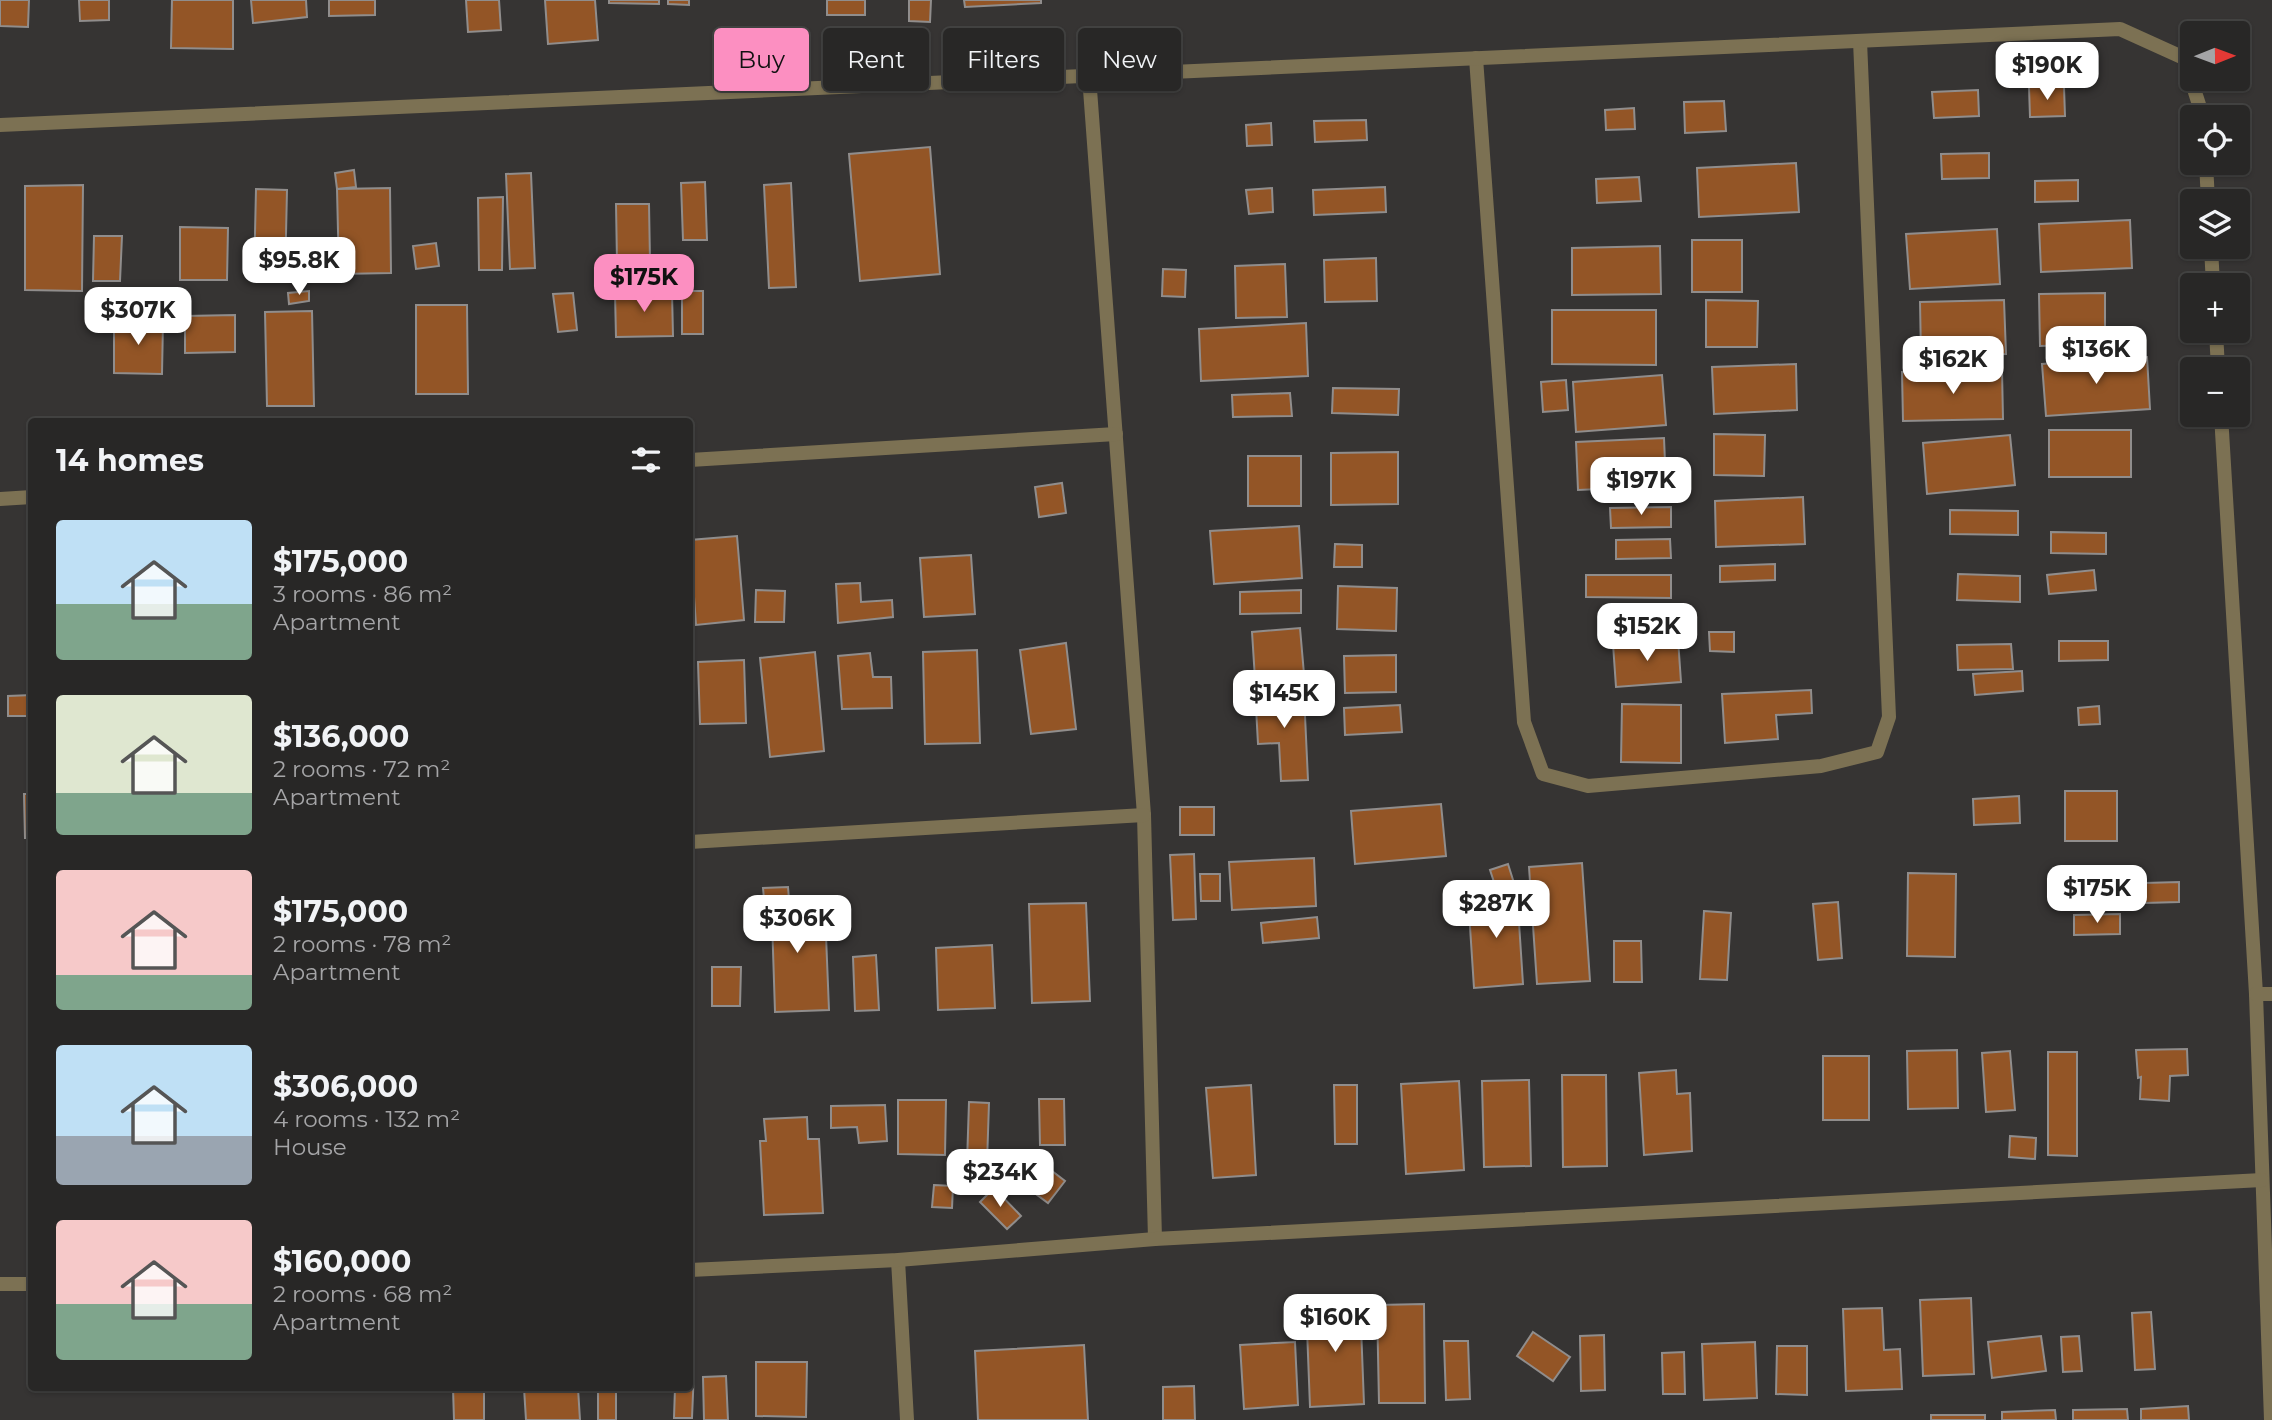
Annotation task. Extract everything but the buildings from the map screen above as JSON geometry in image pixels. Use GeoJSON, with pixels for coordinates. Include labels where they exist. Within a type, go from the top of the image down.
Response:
{"type":"FeatureCollection","features":[{"type":"Feature","properties":{"kind":"street"},"geometry":{"type":"LineString","coordinates":[[1181,72],[2120,29],[2184,58],[2199,105]]}},
{"type":"Feature","properties":{"kind":"street"},"geometry":{"type":"LineString","coordinates":[[1476,58],[1524,722],[1543,774],[1588,786],[1821,766],[1877,752],[1889,717],[1860,41]]}},
{"type":"Feature","properties":{"kind":"street"},"geometry":{"type":"LineString","coordinates":[[0,125],[1078,76]]}},
{"type":"Feature","properties":{"kind":"street"},"geometry":{"type":"LineString","coordinates":[[1090,91],[1144,815],[1155,1239]]}},
{"type":"Feature","properties":{"kind":"street"},"geometry":{"type":"LineString","coordinates":[[2222,427],[2256,995],[2270,1420]]}},
{"type":"Feature","properties":{"kind":"street"},"geometry":{"type":"LineString","coordinates":[[693,460],[1116,434]]}},
{"type":"Feature","properties":{"kind":"street"},"geometry":{"type":"LineString","coordinates":[[0,499],[28,497]]}},
{"type":"Feature","properties":{"kind":"street"},"geometry":{"type":"LineString","coordinates":[[693,842],[1144,815]]}},
{"type":"Feature","properties":{"kind":"street"},"geometry":{"type":"LineString","coordinates":[[2256,995],[2272,994]]}},
{"type":"Feature","properties":{"kind":"street"},"geometry":{"type":"LineString","coordinates":[[693,1270],[898,1261],[1155,1239],[2262,1180]]}},
{"type":"Feature","properties":{"kind":"street"},"geometry":{"type":"LineString","coordinates":[[898,1261],[907,1420]]}},
{"type":"Feature","properties":{"kind":"street"},"geometry":{"type":"LineString","coordinates":[[0,1284],[28,1284]]}}]}
